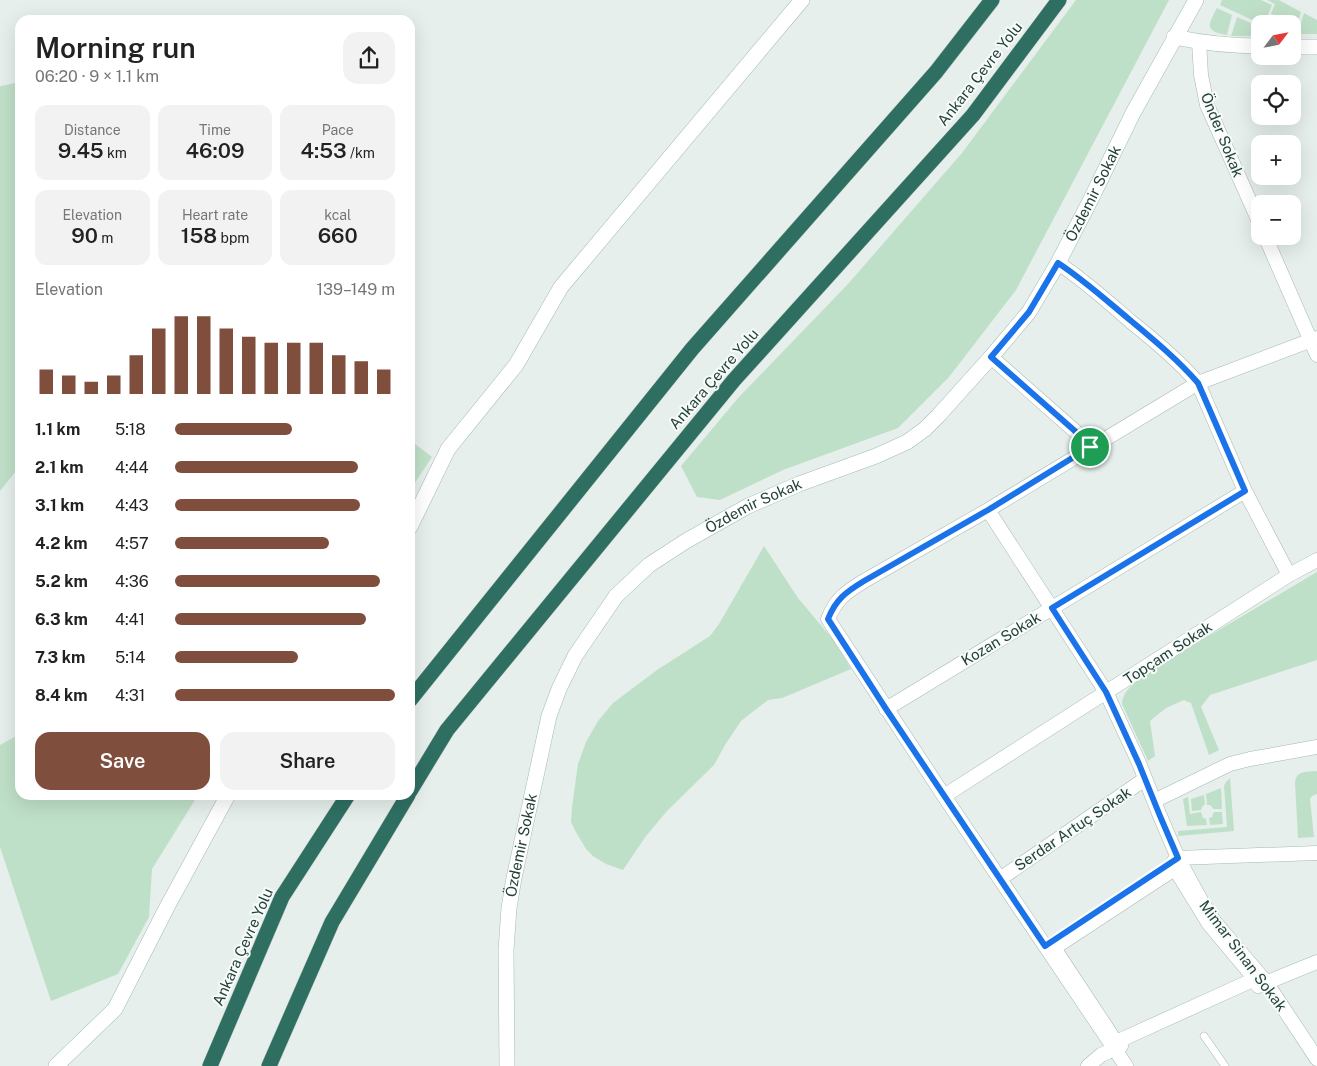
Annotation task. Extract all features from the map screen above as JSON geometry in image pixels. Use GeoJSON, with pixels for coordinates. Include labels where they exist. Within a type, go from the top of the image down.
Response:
{"type":"FeatureCollection","features":[{"type":"Feature","properties":{"kind":"highway"},"geometry":{"type":"LineString","coordinates":[[415,694],[692,350],[936,72],[992,0]]}},
{"type":"Feature","properties":{"kind":"highway","name":"Ankara Çevre Yolu"},"geometry":{"type":"LineString","coordinates":[[415,783],[446,730],[734,380],[973,115],[1059,0]]}},
{"type":"Feature","properties":{"kind":"highway","name":"Ankara Çevre Yolu"},"geometry":{"type":"LineString","coordinates":[[210,1066],[282,897],[345,800]]}},
{"type":"Feature","properties":{"kind":"highway"},"geometry":{"type":"LineString","coordinates":[[269,1066],[332,922],[405,800]]}},
{"type":"Feature","properties":{"kind":"street"},"geometry":{"type":"LineString","coordinates":[[415,517],[448,449],[516,365],[562,287],[802,0]]}},
{"type":"Feature","properties":{"kind":"street","name":"Özdemir Sokak"},"geometry":{"type":"LineString","coordinates":[[507,1066],[507,931],[513,885],[550,716],[567,671],[584,642],[616,596],[649,566],[686,541],[748,506],[907,442],[925,429],[938,416],[1029,312],[1058,263],[1133,113],[1196,0]]}},
{"type":"Feature","properties":{"kind":"street"},"geometry":{"type":"LineString","coordinates":[[1174,37],[1199,42],[1251,46]]}},
{"type":"Feature","properties":{"kind":"street","name":"Önder Sokak"},"geometry":{"type":"LineString","coordinates":[[1199,42],[1201,75],[1207,105],[1251,204]]}},
{"type":"Feature","properties":{"kind":"street"},"geometry":{"type":"LineString","coordinates":[[1301,47],[1317,47]]}},
{"type":"Feature","properties":{"kind":"street"},"geometry":{"type":"LineString","coordinates":[[1269,245],[1314,339],[1317,355]]}},
{"type":"Feature","properties":{"kind":"street"},"geometry":{"type":"LineString","coordinates":[[1058,263],[1077,275],[1147,334],[1187,370],[1198,383],[1245,491],[1289,575]]}},
{"type":"Feature","properties":{"kind":"street"},"geometry":{"type":"LineString","coordinates":[[1126,1066],[886,709],[828,619],[834,604],[864,581],[988,510],[1198,383],[1314,339]]}},
{"type":"Feature","properties":{"kind":"street"},"geometry":{"type":"LineString","coordinates":[[991,357],[1084,439],[1090,447]]}},
{"type":"Feature","properties":{"kind":"street","name":"Kozan Sokak"},"geometry":{"type":"LineString","coordinates":[[886,709],[1245,491]]}},
{"type":"Feature","properties":{"kind":"street","name":"Mimar Sinan Sokak"},"geometry":{"type":"LineString","coordinates":[[988,510],[1106,692],[1146,779],[1178,858],[1202,902],[1317,1059]]}},
{"type":"Feature","properties":{"kind":"street","name":"Topçam Sokak"},"geometry":{"type":"LineString","coordinates":[[944,796],[1289,575],[1317,560]]}},
{"type":"Feature","properties":{"kind":"street","name":"Serdar Artuç Sokak"},"geometry":{"type":"LineString","coordinates":[[1154,801],[1230,764],[1317,746]]}},
{"type":"Feature","properties":{"kind":"street","name":"Serdar Artuç Sokak"},"geometry":{"type":"LineString","coordinates":[[1000,879],[1146,779]]}},
{"type":"Feature","properties":{"kind":"street"},"geometry":{"type":"LineString","coordinates":[[56,1066],[115,1009],[167,907],[225,800]]}},
{"type":"Feature","properties":{"kind":"street"},"geometry":{"type":"LineString","coordinates":[[1045,946],[1178,858],[1317,853]]}},
{"type":"Feature","properties":{"kind":"street"},"geometry":{"type":"LineString","coordinates":[[1260,981],[1209,924],[1177,872],[1173,870],[1054,948],[1116,1042],[1260,981],[1317,962]]}},
{"type":"Feature","properties":{"kind":"street"},"geometry":{"type":"LineString","coordinates":[[1088,1066],[1101,1054],[1260,981]]}},
{"type":"Feature","properties":{"kind":"lane"},"geometry":{"type":"LineString","coordinates":[[1204,1036],[1225,1066]]}},
{"type":"Feature","properties":{"kind":"green space"},"geometry":{"type":"Polygon","coordinates":[[[1076,0],[1169,0],[1016,290],[949,377],[898,428],[783,470],[720,500],[697,497],[681,466],[739,397],[848,284],[962,153],[1076,0]]]}},
{"type":"Feature","properties":{"kind":"green space"},"geometry":{"type":"Polygon","coordinates":[[[1222,0],[1261,0],[1272,5],[1268,15],[1251,15],[1251,19],[1220,5],[1222,0]]]}},
{"type":"Feature","properties":{"kind":"green space"},"geometry":{"type":"Polygon","coordinates":[[[1267,0],[1279,0],[1301,12],[1300,15],[1271,14],[1275,4],[1267,0]]]}},
{"type":"Feature","properties":{"kind":"green space"},"geometry":{"type":"Polygon","coordinates":[[[1217,8],[1232,15],[1227,35],[1211,29],[1210,23],[1217,8]]]}},
{"type":"Feature","properties":{"kind":"green space"},"geometry":{"type":"Polygon","coordinates":[[[1304,13],[1317,20],[1317,34],[1301,34],[1304,13]]]}},
{"type":"Feature","properties":{"kind":"green space"},"geometry":{"type":"Polygon","coordinates":[[[1237,17],[1251,23],[1251,36],[1231,36],[1237,17]]]}},
{"type":"Feature","properties":{"kind":"green space"},"geometry":{"type":"Polygon","coordinates":[[[15,83],[15,472],[0,491],[0,87],[15,83]]]}},
{"type":"Feature","properties":{"kind":"green space"},"geometry":{"type":"Polygon","coordinates":[[[415,444],[432,457],[415,482],[415,444]]]}},
{"type":"Feature","properties":{"kind":"green space"},"geometry":{"type":"Polygon","coordinates":[[[764,546],[798,598],[835,642],[851,669],[782,698],[768,700],[741,721],[714,765],[667,811],[646,836],[623,870],[606,864],[586,849],[571,822],[578,764],[586,742],[598,721],[613,703],[657,670],[710,636],[719,624],[764,546]]]}},
{"type":"Feature","properties":{"kind":"green space"},"geometry":{"type":"Polygon","coordinates":[[[1317,572],[1317,660],[1210,695],[1201,707],[1219,750],[1209,755],[1191,703],[1184,700],[1166,708],[1150,721],[1155,756],[1148,761],[1122,704],[1123,698],[1130,687],[1158,666],[1317,572]]]}},
{"type":"Feature","properties":{"kind":"green space"},"geometry":{"type":"Polygon","coordinates":[[[15,737],[15,800],[195,800],[152,869],[149,917],[118,974],[51,1001],[0,847],[0,745],[15,737]]]}},
{"type":"Feature","properties":{"kind":"green space"},"geometry":{"type":"Polygon","coordinates":[[[1317,771],[1317,794],[1310,799],[1314,837],[1298,838],[1296,778],[1298,775],[1306,772],[1317,771]]]}},
{"type":"Feature","properties":{"kind":"green space"},"geometry":{"type":"Polygon","coordinates":[[[1230,778],[1234,831],[1178,836],[1178,831],[1227,827],[1224,786],[1230,778]]]}},
{"type":"Feature","properties":{"kind":"green space"},"geometry":{"type":"Polygon","coordinates":[[[1221,788],[1222,809],[1214,809],[1207,805],[1206,794],[1221,788]]]}},
{"type":"Feature","properties":{"kind":"green space"},"geometry":{"type":"Polygon","coordinates":[[[1204,795],[1205,804],[1201,810],[1192,811],[1191,799],[1204,795]]]}},
{"type":"Feature","properties":{"kind":"green space"},"geometry":{"type":"Polygon","coordinates":[[[1188,797],[1190,814],[1201,812],[1203,818],[1206,819],[1207,825],[1187,826],[1183,799],[1188,797]]]}},
{"type":"Feature","properties":{"kind":"green space"},"geometry":{"type":"Polygon","coordinates":[[[1214,812],[1222,812],[1223,824],[1210,825],[1209,818],[1212,817],[1214,812]]]}},
{"type":"Feature","properties":{"kind":"route"},"geometry":{"type":"LineString","coordinates":[[1058,263],[1077,275],[1161,346],[1198,383],[1245,491],[1052,608],[1106,692],[1125,731],[1178,858],[1045,946],[828,619],[834,604],[864,581],[988,510],[1090,447],[1084,439],[991,357],[1029,312],[1058,263]]}}]}
